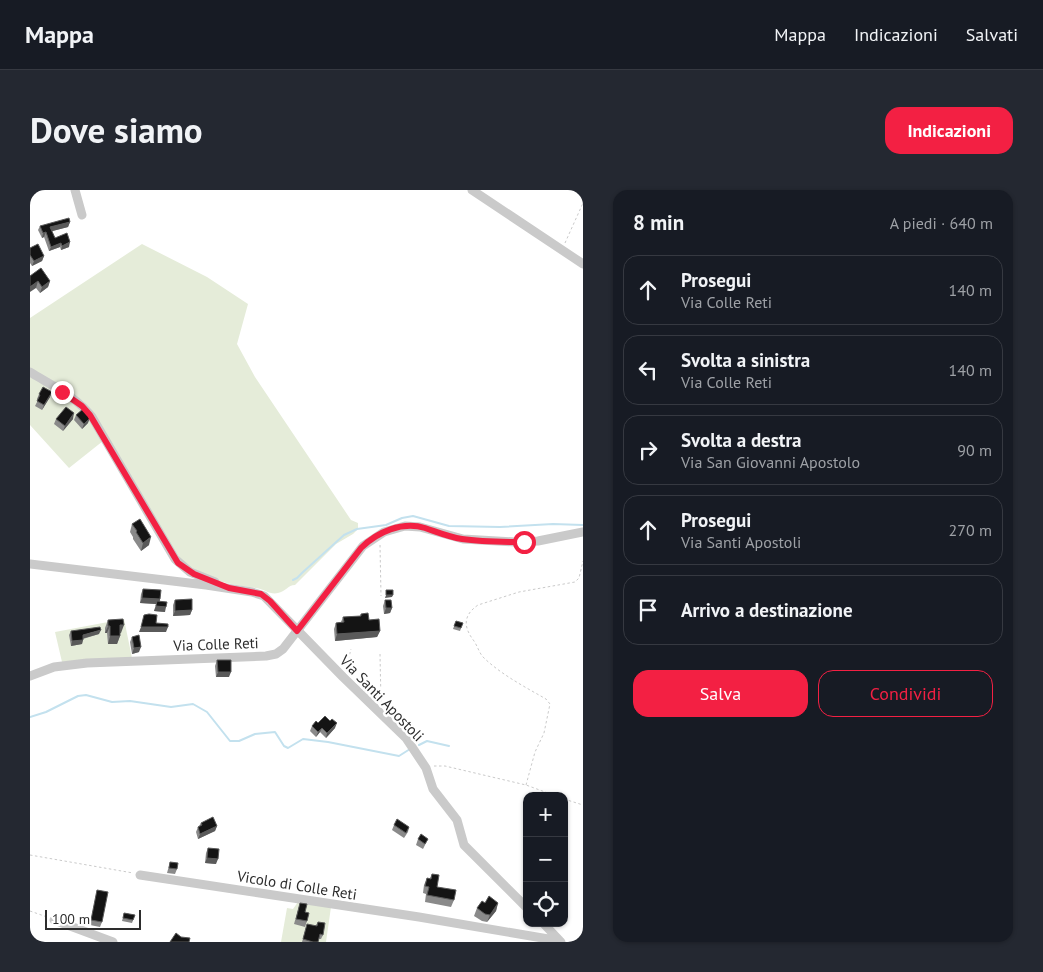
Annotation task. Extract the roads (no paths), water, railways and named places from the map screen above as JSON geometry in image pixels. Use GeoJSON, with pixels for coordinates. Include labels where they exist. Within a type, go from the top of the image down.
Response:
{"type":"FeatureCollection","features":[{"type":"Feature","properties":{"kind":"street"},"geometry":{"type":"LineString","coordinates":[[75,190],[82,215]]}},
{"type":"Feature","properties":{"kind":"street"},"geometry":{"type":"LineString","coordinates":[[472,190],[583,264]]}},
{"type":"Feature","properties":{"kind":"street"},"geometry":{"type":"LineString","coordinates":[[30,372],[78,403],[90,415],[176,561],[194,574],[229,588]]}},
{"type":"Feature","properties":{"kind":"street","name":"Via Colle Reti"},"geometry":{"type":"LineString","coordinates":[[30,676],[54,667],[87,663],[272,655],[282,650],[360,549],[376,536],[393,528],[408,526],[424,528],[463,539],[514,542],[538,541],[583,532]]}},
{"type":"Feature","properties":{"kind":"street"},"geometry":{"type":"LineString","coordinates":[[30,564],[229,588]]}},
{"type":"Feature","properties":{"kind":"street","name":"Via Santi Apostoli"},"geometry":{"type":"LineString","coordinates":[[229,588],[254,592],[264,596],[406,738],[426,768],[433,789],[457,820],[464,845],[523,904]]}},
{"type":"Feature","properties":{"kind":"street","name":"Vicolo di Colle Reti"},"geometry":{"type":"LineString","coordinates":[[140,875],[419,917],[561,942]]}},
{"type":"Feature","properties":{"kind":"street"},"geometry":{"type":"LineString","coordinates":[[54,920],[113,942]]}},
{"type":"Feature","properties":{"kind":"street"},"geometry":{"type":"LineString","coordinates":[[547,927],[561,942]]}},
{"type":"Feature","properties":{"kind":"waterway"},"geometry":{"type":"LineString","coordinates":[[293,580],[344,535],[357,529],[386,525],[402,518],[413,516],[449,526],[583,525]]}},
{"type":"Feature","properties":{"kind":"waterway"},"geometry":{"type":"LineString","coordinates":[[30,717],[46,712],[78,696],[86,695],[112,702],[130,701],[171,707],[193,704],[207,712],[230,741],[239,741],[255,734],[275,732],[284,746],[288,748],[303,739],[399,756],[410,749]]}},
{"type":"Feature","properties":{"kind":"waterway"},"geometry":{"type":"LineString","coordinates":[[419,745],[427,741],[449,746]]}}]}
